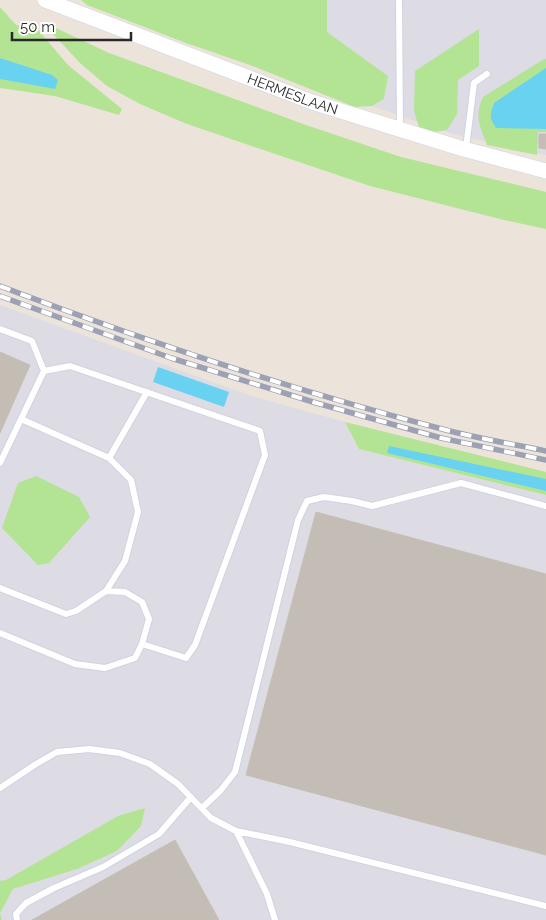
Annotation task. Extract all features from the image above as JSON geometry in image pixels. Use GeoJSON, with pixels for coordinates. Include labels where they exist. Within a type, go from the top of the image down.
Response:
{"type":"FeatureCollection","features":[{"type":"Feature","properties":{"kind":"street","name":"HERMESLAAN"},"geometry":{"type":"LineString","coordinates":[[45,0],[312,102],[465,149],[546,171]]}},
{"type":"Feature","properties":{"kind":"lane"},"geometry":{"type":"LineString","coordinates":[[399,0],[400,129]]}},
{"type":"Feature","properties":{"kind":"lane"},"geometry":{"type":"LineString","coordinates":[[465,149],[474,83],[487,74]]}},
{"type":"Feature","properties":{"kind":"lane"},"geometry":{"type":"LineString","coordinates":[[0,329],[32,342],[44,370],[0,463]]}},
{"type":"Feature","properties":{"kind":"lane"},"geometry":{"type":"LineString","coordinates":[[44,370],[70,366],[260,431],[265,455],[195,645],[186,658],[142,644]]}},
{"type":"Feature","properties":{"kind":"lane"},"geometry":{"type":"LineString","coordinates":[[109,458],[146,392]]}},
{"type":"Feature","properties":{"kind":"lane"},"geometry":{"type":"LineString","coordinates":[[0,588],[66,614],[76,611],[106,591],[125,561],[138,512],[131,480],[109,458],[21,419]]}},
{"type":"Feature","properties":{"kind":"lane"},"geometry":{"type":"LineString","coordinates":[[202,808],[221,790],[235,772],[298,520],[307,501],[324,497],[372,506],[462,483],[546,506]]}},
{"type":"Feature","properties":{"kind":"lane"},"geometry":{"type":"LineString","coordinates":[[0,633],[75,664],[105,668],[135,658],[142,644],[149,619],[142,602],[124,592],[106,591]]}},
{"type":"Feature","properties":{"kind":"lane"},"geometry":{"type":"LineString","coordinates":[[0,788],[57,752],[89,748],[120,753],[150,764],[178,784],[211,818],[236,830],[546,906]]}},
{"type":"Feature","properties":{"kind":"lane"},"geometry":{"type":"LineString","coordinates":[[17,920],[16,914],[26,904],[54,888],[103,867],[159,834],[191,797]]}},
{"type":"Feature","properties":{"kind":"lane"},"geometry":{"type":"LineString","coordinates":[[236,830],[267,894],[275,920]]}},
{"type":"Feature","properties":{"kind":"shaded area"},"geometry":{"type":"Polygon","coordinates":[[[327,0],[546,0],[546,155],[453,134],[372,106],[384,99],[388,76],[327,32],[327,0]]]}},
{"type":"Feature","properties":{"kind":"shaded area"},"geometry":{"type":"Polygon","coordinates":[[[0,305],[251,396],[345,422],[359,449],[546,495],[546,920],[2,920],[0,913],[13,889],[77,869],[117,851],[145,809],[118,816],[6,881],[0,881],[0,305]]]}},
{"type":"Feature","properties":{"kind":"green space"},"geometry":{"type":"Polygon","coordinates":[[[81,0],[327,0],[327,32],[388,76],[384,99],[372,106],[355,107],[250,65],[87,5],[81,0]]]}},
{"type":"Feature","properties":{"kind":"green space"},"geometry":{"type":"Polygon","coordinates":[[[0,7],[16,25],[28,26],[33,24],[68,65],[122,109],[119,115],[55,96],[0,88],[0,7]]]}},
{"type":"Feature","properties":{"kind":"green space"},"geometry":{"type":"Polygon","coordinates":[[[41,21],[109,53],[306,125],[401,157],[546,192],[546,229],[370,186],[187,124],[140,104],[107,86],[81,64],[41,21]]]}},
{"type":"Feature","properties":{"kind":"green space"},"geometry":{"type":"Polygon","coordinates":[[[479,29],[479,66],[458,80],[457,114],[447,130],[433,132],[419,127],[414,111],[415,71],[479,29]]]}},
{"type":"Feature","properties":{"kind":"green space"},"geometry":{"type":"Polygon","coordinates":[[[546,59],[546,132],[538,132],[537,155],[487,145],[478,116],[483,97],[546,59]]]}},
{"type":"Feature","properties":{"kind":"green space"},"geometry":{"type":"Polygon","coordinates":[[[345,422],[546,472],[546,495],[359,449],[345,422]]]}},
{"type":"Feature","properties":{"kind":"green space"},"geometry":{"type":"Polygon","coordinates":[[[36,476],[79,497],[90,517],[49,563],[38,565],[2,528],[18,483],[36,476]]]}},
{"type":"Feature","properties":{"kind":"green space"},"geometry":{"type":"Polygon","coordinates":[[[145,808],[141,826],[117,851],[77,869],[13,889],[0,913],[0,881],[6,880],[118,816],[145,808]]]}},
{"type":"Feature","properties":{"kind":"water"},"geometry":{"type":"Polygon","coordinates":[[[0,58],[52,75],[58,80],[55,89],[0,79],[0,58]]]}},
{"type":"Feature","properties":{"kind":"water"},"geometry":{"type":"Polygon","coordinates":[[[546,68],[546,129],[496,128],[491,116],[494,103],[546,68]]]}},
{"type":"Feature","properties":{"kind":"water"},"geometry":{"type":"Polygon","coordinates":[[[158,367],[229,392],[224,407],[153,382],[158,367]]]}},
{"type":"Feature","properties":{"kind":"water"},"geometry":{"type":"Polygon","coordinates":[[[389,446],[546,479],[546,491],[387,453],[389,446]]]}},
{"type":"Feature","properties":{"kind":"building"},"geometry":{"type":"Polygon","coordinates":[[[539,134],[546,134],[546,149],[539,148],[539,134]]]}},
{"type":"Feature","properties":{"kind":"building"},"geometry":{"type":"Polygon","coordinates":[[[0,352],[30,365],[0,433],[0,352]]]}},
{"type":"Feature","properties":{"kind":"building"},"geometry":{"type":"Polygon","coordinates":[[[316,512],[546,574],[546,855],[246,775],[316,512]]]}},
{"type":"Feature","properties":{"kind":"building"},"geometry":{"type":"Polygon","coordinates":[[[175,840],[219,920],[32,920],[175,840]]]}},
{"type":"Feature","properties":{"kind":"railway"},"geometry":{"type":"LineString","coordinates":[[0,286],[219,364],[330,398],[455,432],[546,451]]}},
{"type":"Feature","properties":{"kind":"railway"},"geometry":{"type":"LineString","coordinates":[[0,296],[171,358],[313,402],[441,438],[546,460]]}}]}
